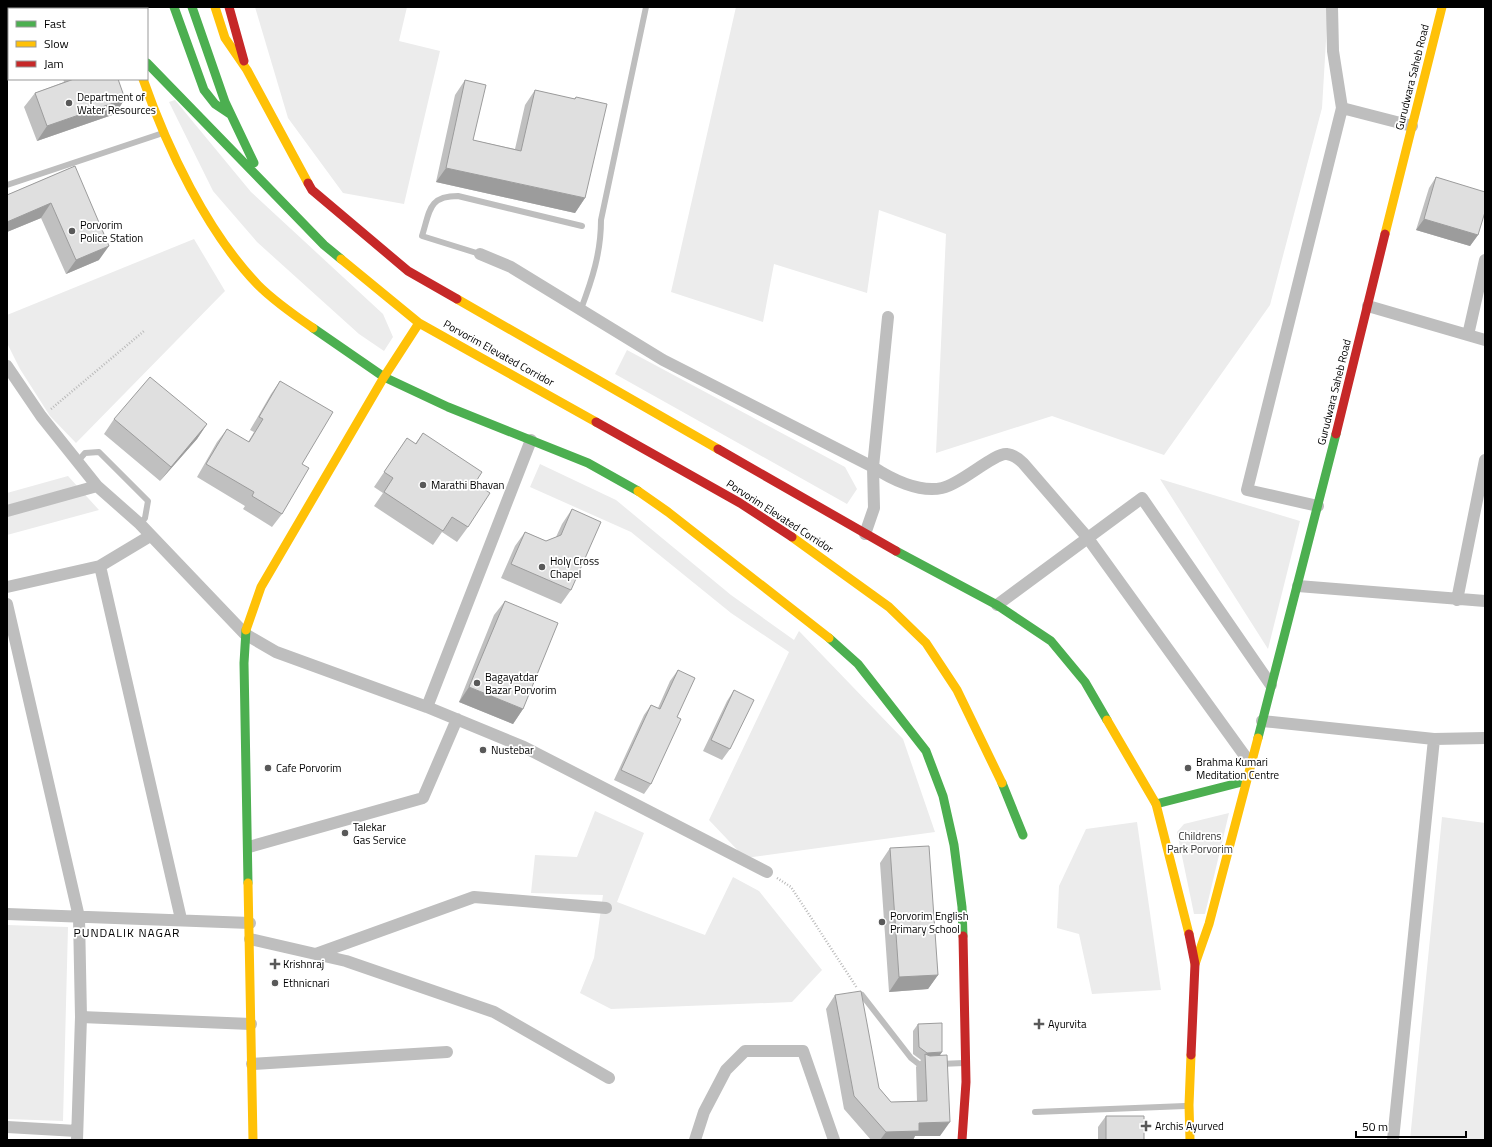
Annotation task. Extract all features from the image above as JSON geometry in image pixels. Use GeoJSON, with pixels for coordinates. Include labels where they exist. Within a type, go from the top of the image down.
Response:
{"type":"FeatureCollection","features":[{"type":"Feature","properties":{"kind":"main road"},"geometry":{"type":"LineString","coordinates":[[174,7],[204,90],[216,104],[230,114]]}},
{"type":"Feature","properties":{"kind":"main road"},"geometry":{"type":"LineString","coordinates":[[192,7],[225,102],[263,182]]}},
{"type":"Feature","properties":{"kind":"main road"},"geometry":{"type":"LineString","coordinates":[[215,7],[225,38],[247,70],[312,190],[408,271],[865,534],[998,605],[1051,641],[1085,682],[1156,804],[1183,906],[1195,964],[1189,1106],[1190,1140]]}},
{"type":"Feature","properties":{"kind":"main road"},"geometry":{"type":"LineString","coordinates":[[229,7],[247,70]]}},
{"type":"Feature","properties":{"kind":"main road","name":"Gurudwara Saheb Road"},"geometry":{"type":"LineString","coordinates":[[1195,964],[1209,924],[1250,763],[1298,586],[1442,7]]}},
{"type":"Feature","properties":{"kind":"main road","name":"Porvorim Elevated Corridor"},"geometry":{"type":"LineString","coordinates":[[148,64],[324,245],[419,323],[740,503],[813,551],[889,607],[926,643],[956,690],[995,766],[1023,834]]}},
{"type":"Feature","properties":{"kind":"main road"},"geometry":{"type":"LineString","coordinates":[[143,80],[164,132],[191,188],[220,238],[258,285],[288,310],[384,377],[448,407],[588,463],[630,486],[668,512],[813,624],[858,664],[926,752],[943,796],[954,845],[962,907],[966,1063],[962,1140]]}},
{"type":"Feature","properties":{"kind":"main road"},"geometry":{"type":"LineString","coordinates":[[253,1140],[249,847],[244,663],[245,634],[261,587],[384,377],[419,323]]}},
{"type":"Feature","properties":{"kind":"main road"},"geometry":{"type":"LineString","coordinates":[[1156,804],[1246,781]]}},
{"type":"Feature","properties":{"kind":"street"},"geometry":{"type":"LineString","coordinates":[[1318,506],[1247,490],[1342,108],[1333,51],[1332,7]]}},
{"type":"Feature","properties":{"kind":"street"},"geometry":{"type":"LineString","coordinates":[[1342,108],[1412,126]]}},
{"type":"Feature","properties":{"kind":"street"},"geometry":{"type":"LineString","coordinates":[[480,254],[511,267],[663,360],[873,467],[894,481],[918,487],[941,488],[958,482],[995,457],[1006,454],[1016,457],[1024,462],[1087,537],[1250,763]]}},
{"type":"Feature","properties":{"kind":"street"},"geometry":{"type":"LineString","coordinates":[[1468,335],[1485,260]]}},
{"type":"Feature","properties":{"kind":"street"},"geometry":{"type":"LineString","coordinates":[[1368,306],[1485,340]]}},
{"type":"Feature","properties":{"kind":"street"},"geometry":{"type":"LineString","coordinates":[[865,534],[874,508],[873,467],[888,317]]}},
{"type":"Feature","properties":{"kind":"street"},"geometry":{"type":"LineString","coordinates":[[7,366],[41,416],[97,486],[140,524],[245,634],[276,652],[427,707],[524,747],[767,872]]}},
{"type":"Feature","properties":{"kind":"street"},"geometry":{"type":"LineString","coordinates":[[427,707],[531,440]]}},
{"type":"Feature","properties":{"kind":"street"},"geometry":{"type":"LineString","coordinates":[[1457,600],[1485,460]]}},
{"type":"Feature","properties":{"kind":"street"},"geometry":{"type":"LineString","coordinates":[[7,510],[97,486]]}},
{"type":"Feature","properties":{"kind":"street"},"geometry":{"type":"LineString","coordinates":[[998,605],[1087,537],[1142,498],[1271,685]]}},
{"type":"Feature","properties":{"kind":"street"},"geometry":{"type":"LineString","coordinates":[[7,587],[100,566],[150,536]]}},
{"type":"Feature","properties":{"kind":"street"},"geometry":{"type":"LineString","coordinates":[[100,566],[181,919]]}},
{"type":"Feature","properties":{"kind":"street"},"geometry":{"type":"LineString","coordinates":[[1298,586],[1457,600],[1485,601]]}},
{"type":"Feature","properties":{"kind":"street"},"geometry":{"type":"LineString","coordinates":[[7,604],[79,916],[81,1016],[77,1135],[7,1127]]}},
{"type":"Feature","properties":{"kind":"street"},"geometry":{"type":"LineString","coordinates":[[249,847],[422,798],[457,719]]}},
{"type":"Feature","properties":{"kind":"street"},"geometry":{"type":"LineString","coordinates":[[1262,721],[1434,739],[1485,738]]}},
{"type":"Feature","properties":{"kind":"street"},"geometry":{"type":"LineString","coordinates":[[1393,1140],[1434,739]]}},
{"type":"Feature","properties":{"kind":"street"},"geometry":{"type":"LineString","coordinates":[[316,954],[474,897],[606,908]]}},
{"type":"Feature","properties":{"kind":"street"},"geometry":{"type":"LineString","coordinates":[[7,914],[181,919],[250,923]]}},
{"type":"Feature","properties":{"kind":"street"},"geometry":{"type":"LineString","coordinates":[[250,940],[346,961],[494,1012],[609,1078]]}},
{"type":"Feature","properties":{"kind":"street"},"geometry":{"type":"LineString","coordinates":[[81,1016],[252,1024]]}},
{"type":"Feature","properties":{"kind":"street"},"geometry":{"type":"LineString","coordinates":[[695,1140],[704,1112],[726,1070],[745,1051],[803,1051],[834,1140]]}},
{"type":"Feature","properties":{"kind":"street"},"geometry":{"type":"LineString","coordinates":[[252,1064],[447,1052]]}},
{"type":"Feature","properties":{"kind":"lane"},"geometry":{"type":"LineString","coordinates":[[581,309],[597,262],[601,240],[601,220],[646,7]]}},
{"type":"Feature","properties":{"kind":"lane"},"geometry":{"type":"LineString","coordinates":[[7,185],[164,132]]}},
{"type":"Feature","properties":{"kind":"lane"},"geometry":{"type":"LineString","coordinates":[[480,254],[422,236],[435,200],[445,196],[458,196],[582,226]]}},
{"type":"Feature","properties":{"kind":"lane"},"geometry":{"type":"LineString","coordinates":[[78,461],[85,453],[99,452],[148,501],[145,518],[140,524]]}},
{"type":"Feature","properties":{"kind":"lane"},"geometry":{"type":"LineString","coordinates":[[862,995],[911,1058],[920,1065],[966,1063]]}},
{"type":"Feature","properties":{"kind":"lane"},"geometry":{"type":"LineString","coordinates":[[1035,1112],[1189,1106]]}},
{"type":"Feature","properties":{"kind":"path"},"geometry":{"type":"LineString","coordinates":[[41,416],[144,331]]}},
{"type":"Feature","properties":{"kind":"path"},"geometry":{"type":"LineString","coordinates":[[767,872],[791,887],[862,995]]}},
{"type":"Feature","properties":{"kind":"green space"},"geometry":{"type":"Polygon","coordinates":[[[255,7],[407,7],[399,41],[440,51],[404,204],[343,193],[288,118],[255,7]]]}},
{"type":"Feature","properties":{"kind":"green space"},"geometry":{"type":"Polygon","coordinates":[[[736,7],[1328,7],[1322,108],[1270,305],[1164,455],[1052,416],[936,453],[946,234],[879,210],[867,293],[774,264],[763,322],[671,292],[736,7]]]}},
{"type":"Feature","properties":{"kind":"green space"},"geometry":{"type":"Polygon","coordinates":[[[175,100],[251,192],[383,314],[393,337],[384,351],[359,334],[257,242],[213,191],[169,102],[175,100]]]}},
{"type":"Feature","properties":{"kind":"green space"},"geometry":{"type":"Polygon","coordinates":[[[194,239],[225,291],[76,443],[50,416],[20,369],[7,343],[7,315],[194,239]]]}},
{"type":"Feature","properties":{"kind":"green space"},"geometry":{"type":"Polygon","coordinates":[[[627,350],[845,467],[857,489],[847,504],[615,374],[627,350]]]}},
{"type":"Feature","properties":{"kind":"green space"},"geometry":{"type":"Polygon","coordinates":[[[540,464],[616,500],[731,595],[794,640],[799,631],[903,739],[935,832],[745,858],[709,820],[789,652],[731,613],[631,532],[530,487],[540,464]]]}},
{"type":"Feature","properties":{"kind":"green space"},"geometry":{"type":"Polygon","coordinates":[[[68,476],[99,510],[7,535],[7,493],[68,476]]]}},
{"type":"Feature","properties":{"kind":"green space"},"geometry":{"type":"Polygon","coordinates":[[[1160,479],[1300,521],[1268,649],[1160,479]]]}},
{"type":"Feature","properties":{"kind":"green space"},"geometry":{"type":"Polygon","coordinates":[[[595,811],[644,833],[617,902],[705,935],[733,877],[759,891],[822,970],[792,1002],[611,1009],[580,993],[594,958],[603,895],[531,893],[535,855],[577,857],[595,811]]]}},
{"type":"Feature","properties":{"kind":"green space","name":"Childrens Park Porvorim"},"geometry":{"type":"Polygon","coordinates":[[[1229,813],[1205,914],[1194,914],[1177,832],[1184,824],[1229,813]]]}},
{"type":"Feature","properties":{"kind":"green space"},"geometry":{"type":"Polygon","coordinates":[[[1442,817],[1485,823],[1485,1140],[1410,1140],[1442,817]]]}},
{"type":"Feature","properties":{"kind":"green space"},"geometry":{"type":"Polygon","coordinates":[[[1137,822],[1161,990],[1092,994],[1079,934],[1057,928],[1059,886],[1086,829],[1137,822]]]}},
{"type":"Feature","properties":{"kind":"green space"},"geometry":{"type":"Polygon","coordinates":[[[7,925],[68,927],[63,1121],[7,1119],[7,925]]]}},
{"type":"Feature","properties":{"kind":"building"},"geometry":{"type":"Polygon","coordinates":[[[7,7],[52,7],[8,8],[7,23],[7,7]]]}},
{"type":"Feature","properties":{"kind":"building"},"geometry":{"type":"Polygon","coordinates":[[[71,80],[118,80],[125,99],[47,126],[35,93],[71,80]]]}},
{"type":"Feature","properties":{"kind":"building"},"geometry":{"type":"Polygon","coordinates":[[[465,80],[486,85],[473,140],[521,151],[535,90],[607,104],[585,198],[446,168],[465,80]]]}},
{"type":"Feature","properties":{"kind":"building"},"geometry":{"type":"Polygon","coordinates":[[[75,166],[109,246],[76,260],[51,203],[7,222],[7,195],[75,166]]]}},
{"type":"Feature","properties":{"kind":"building"},"geometry":{"type":"Polygon","coordinates":[[[1436,177],[1485,192],[1485,212],[1478,235],[1424,219],[1436,177]]]}},
{"type":"Feature","properties":{"kind":"building"},"geometry":{"type":"Polygon","coordinates":[[[150,377],[207,424],[171,467],[114,419],[150,377]]]}},
{"type":"Feature","properties":{"kind":"building"},"geometry":{"type":"Polygon","coordinates":[[[280,381],[333,412],[302,464],[309,468],[282,514],[252,496],[254,492],[206,464],[227,429],[249,442],[263,419],[259,417],[280,381]]]}},
{"type":"Feature","properties":{"kind":"building"},"geometry":{"type":"Polygon","coordinates":[[[423,433],[482,472],[475,483],[490,493],[468,527],[452,517],[443,531],[384,492],[393,478],[384,472],[407,438],[416,444],[423,433]]]}},
{"type":"Feature","properties":{"kind":"building","name":"Holy Cross Chapel"},"geometry":{"type":"Polygon","coordinates":[[[572,509],[601,522],[571,590],[511,564],[525,532],[546,541],[561,535],[572,509]]]}},
{"type":"Feature","properties":{"kind":"building"},"geometry":{"type":"Polygon","coordinates":[[[505,601],[558,623],[523,709],[469,687],[505,601]]]}},
{"type":"Feature","properties":{"kind":"building"},"geometry":{"type":"Polygon","coordinates":[[[678,670],[695,678],[677,717],[681,719],[651,784],[621,770],[651,705],[660,709],[678,670]]]}},
{"type":"Feature","properties":{"kind":"building"},"geometry":{"type":"Polygon","coordinates":[[[734,690],[754,700],[730,749],[711,740],[734,690]]]}},
{"type":"Feature","properties":{"kind":"building"},"geometry":{"type":"Polygon","coordinates":[[[929,846],[938,975],[899,977],[890,848],[929,846]]]}},
{"type":"Feature","properties":{"kind":"building"},"geometry":{"type":"Polygon","coordinates":[[[861,991],[879,1088],[891,1102],[927,1101],[925,1054],[930,1056],[947,1055],[950,1122],[919,1123],[919,1131],[886,1132],[854,1096],[835,995],[861,991]]]}},
{"type":"Feature","properties":{"kind":"building"},"geometry":{"type":"Polygon","coordinates":[[[942,1023],[942,1052],[927,1053],[919,1047],[918,1024],[942,1023]]]}},
{"type":"Feature","properties":{"kind":"building"},"geometry":{"type":"Polygon","coordinates":[[[1106,1116],[1144,1116],[1144,1140],[1106,1140],[1106,1116]]]}},
{"type":"Feature","properties":{"kind":"traffic: fast"},"geometry":{"type":"LineString","coordinates":[[174,7],[204,90],[215,104],[230,114]]}},
{"type":"Feature","properties":{"kind":"traffic: fast"},"geometry":{"type":"LineString","coordinates":[[192,7],[225,102],[254,163]]}},
{"type":"Feature","properties":{"kind":"traffic: fast"},"geometry":{"type":"LineString","coordinates":[[148,64],[324,245],[341,259]]}},
{"type":"Feature","properties":{"kind":"traffic: fast"},"geometry":{"type":"LineString","coordinates":[[313,328],[384,377],[448,407],[588,463],[638,491]]}},
{"type":"Feature","properties":{"kind":"traffic: fast"},"geometry":{"type":"LineString","coordinates":[[1258,738],[1336,434]]}},
{"type":"Feature","properties":{"kind":"traffic: fast"},"geometry":{"type":"LineString","coordinates":[[896,551],[997,605],[1051,641],[1085,682],[1107,720]]}},
{"type":"Feature","properties":{"kind":"traffic: fast"},"geometry":{"type":"LineString","coordinates":[[246,630],[244,663],[248,883]]}},
{"type":"Feature","properties":{"kind":"traffic: fast"},"geometry":{"type":"LineString","coordinates":[[829,638],[858,664],[926,751],[943,796],[954,845],[962,907],[963,936]]}},
{"type":"Feature","properties":{"kind":"traffic: fast"},"geometry":{"type":"LineString","coordinates":[[1156,804],[1246,781]]}},
{"type":"Feature","properties":{"kind":"traffic: fast"},"geometry":{"type":"LineString","coordinates":[[1002,783],[1023,835]]}},
{"type":"Feature","properties":{"kind":"traffic: slow"},"geometry":{"type":"LineString","coordinates":[[215,7],[225,38],[247,70],[308,183]]}},
{"type":"Feature","properties":{"kind":"traffic: slow"},"geometry":{"type":"LineString","coordinates":[[1385,234],[1442,7]]}},
{"type":"Feature","properties":{"kind":"traffic: slow"},"geometry":{"type":"LineString","coordinates":[[143,80],[176,161],[190,188],[222,240],[239,264],[264,291],[291,313],[313,328]]}},
{"type":"Feature","properties":{"kind":"traffic: slow"},"geometry":{"type":"LineString","coordinates":[[341,259],[419,323],[596,422]]}},
{"type":"Feature","properties":{"kind":"traffic: slow"},"geometry":{"type":"LineString","coordinates":[[457,299],[718,449]]}},
{"type":"Feature","properties":{"kind":"traffic: slow"},"geometry":{"type":"LineString","coordinates":[[246,630],[261,587],[384,377],[419,323]]}},
{"type":"Feature","properties":{"kind":"traffic: slow"},"geometry":{"type":"LineString","coordinates":[[638,491],[668,512],[829,638]]}},
{"type":"Feature","properties":{"kind":"traffic: slow"},"geometry":{"type":"LineString","coordinates":[[792,537],[889,607],[926,643],[957,690],[1002,783]]}},
{"type":"Feature","properties":{"kind":"traffic: slow"},"geometry":{"type":"LineString","coordinates":[[1107,720],[1156,804],[1189,934]]}},
{"type":"Feature","properties":{"kind":"traffic: slow"},"geometry":{"type":"LineString","coordinates":[[1195,964],[1209,924],[1258,738]]}},
{"type":"Feature","properties":{"kind":"traffic: slow"},"geometry":{"type":"LineString","coordinates":[[248,883],[253,1140]]}},
{"type":"Feature","properties":{"kind":"traffic: slow"},"geometry":{"type":"LineString","coordinates":[[1190,1140],[1189,1105],[1191,1055]]}},
{"type":"Feature","properties":{"kind":"traffic: jam"},"geometry":{"type":"LineString","coordinates":[[229,7],[244,61]]}},
{"type":"Feature","properties":{"kind":"traffic: jam"},"geometry":{"type":"LineString","coordinates":[[308,183],[312,190],[408,271],[457,299]]}},
{"type":"Feature","properties":{"kind":"traffic: jam"},"geometry":{"type":"LineString","coordinates":[[1336,434],[1385,234]]}},
{"type":"Feature","properties":{"kind":"traffic: jam"},"geometry":{"type":"LineString","coordinates":[[596,422],[740,503],[792,537]]}},
{"type":"Feature","properties":{"kind":"traffic: jam"},"geometry":{"type":"LineString","coordinates":[[718,449],[896,551]]}},
{"type":"Feature","properties":{"kind":"traffic: jam"},"geometry":{"type":"LineString","coordinates":[[1189,934],[1195,964],[1191,1055]]}},
{"type":"Feature","properties":{"kind":"traffic: jam"},"geometry":{"type":"LineString","coordinates":[[962,1140],[966,1082],[963,936]]}},
{"type":"Feature","properties":{"kind":"place","name":"Department of Water Resources"},"geometry":{"type":"Point","coordinates":[69,103]}},
{"type":"Feature","properties":{"kind":"place","name":"Porvorim Police Station"},"geometry":{"type":"Point","coordinates":[72,231]}},
{"type":"Feature","properties":{"kind":"place","name":"Marathi Bhavan"},"geometry":{"type":"Point","coordinates":[423,485]}},
{"type":"Feature","properties":{"kind":"place","name":"Holy Cross Chapel"},"geometry":{"type":"Point","coordinates":[542,567]}},
{"type":"Feature","properties":{"kind":"place","name":"Bagayatdar Bazar Porvorim"},"geometry":{"type":"Point","coordinates":[477,683]}},
{"type":"Feature","properties":{"kind":"place","name":"Nustebar"},"geometry":{"type":"Point","coordinates":[483,750]}},
{"type":"Feature","properties":{"kind":"place","name":"Cafe Porvorim"},"geometry":{"type":"Point","coordinates":[268,768]}},
{"type":"Feature","properties":{"kind":"place","name":"Brahma Kumari Meditation Centre"},"geometry":{"type":"Point","coordinates":[1188,768]}},
{"type":"Feature","properties":{"kind":"place","name":"Talekar Gas Service"},"geometry":{"type":"Point","coordinates":[345,833]}},
{"type":"Feature","properties":{"kind":"place","name":"Porvorim English Primary School"},"geometry":{"type":"Point","coordinates":[882,922]}},
{"type":"Feature","properties":{"kind":"place","name":"Krishnraj"},"geometry":{"type":"Point","coordinates":[275,964]}},
{"type":"Feature","properties":{"kind":"place","name":"Ethnicnari"},"geometry":{"type":"Point","coordinates":[275,983]}},
{"type":"Feature","properties":{"kind":"place","name":"Ayurvita"},"geometry":{"type":"Point","coordinates":[1039,1024]}},
{"type":"Feature","properties":{"kind":"place","name":"Archis Ayurved"},"geometry":{"type":"Point","coordinates":[1146,1126]}},
{"type":"Feature","properties":{"kind":"district","name":"PUNDALIK NAGAR"},"geometry":{"type":"Point","coordinates":[127,932]}}]}
